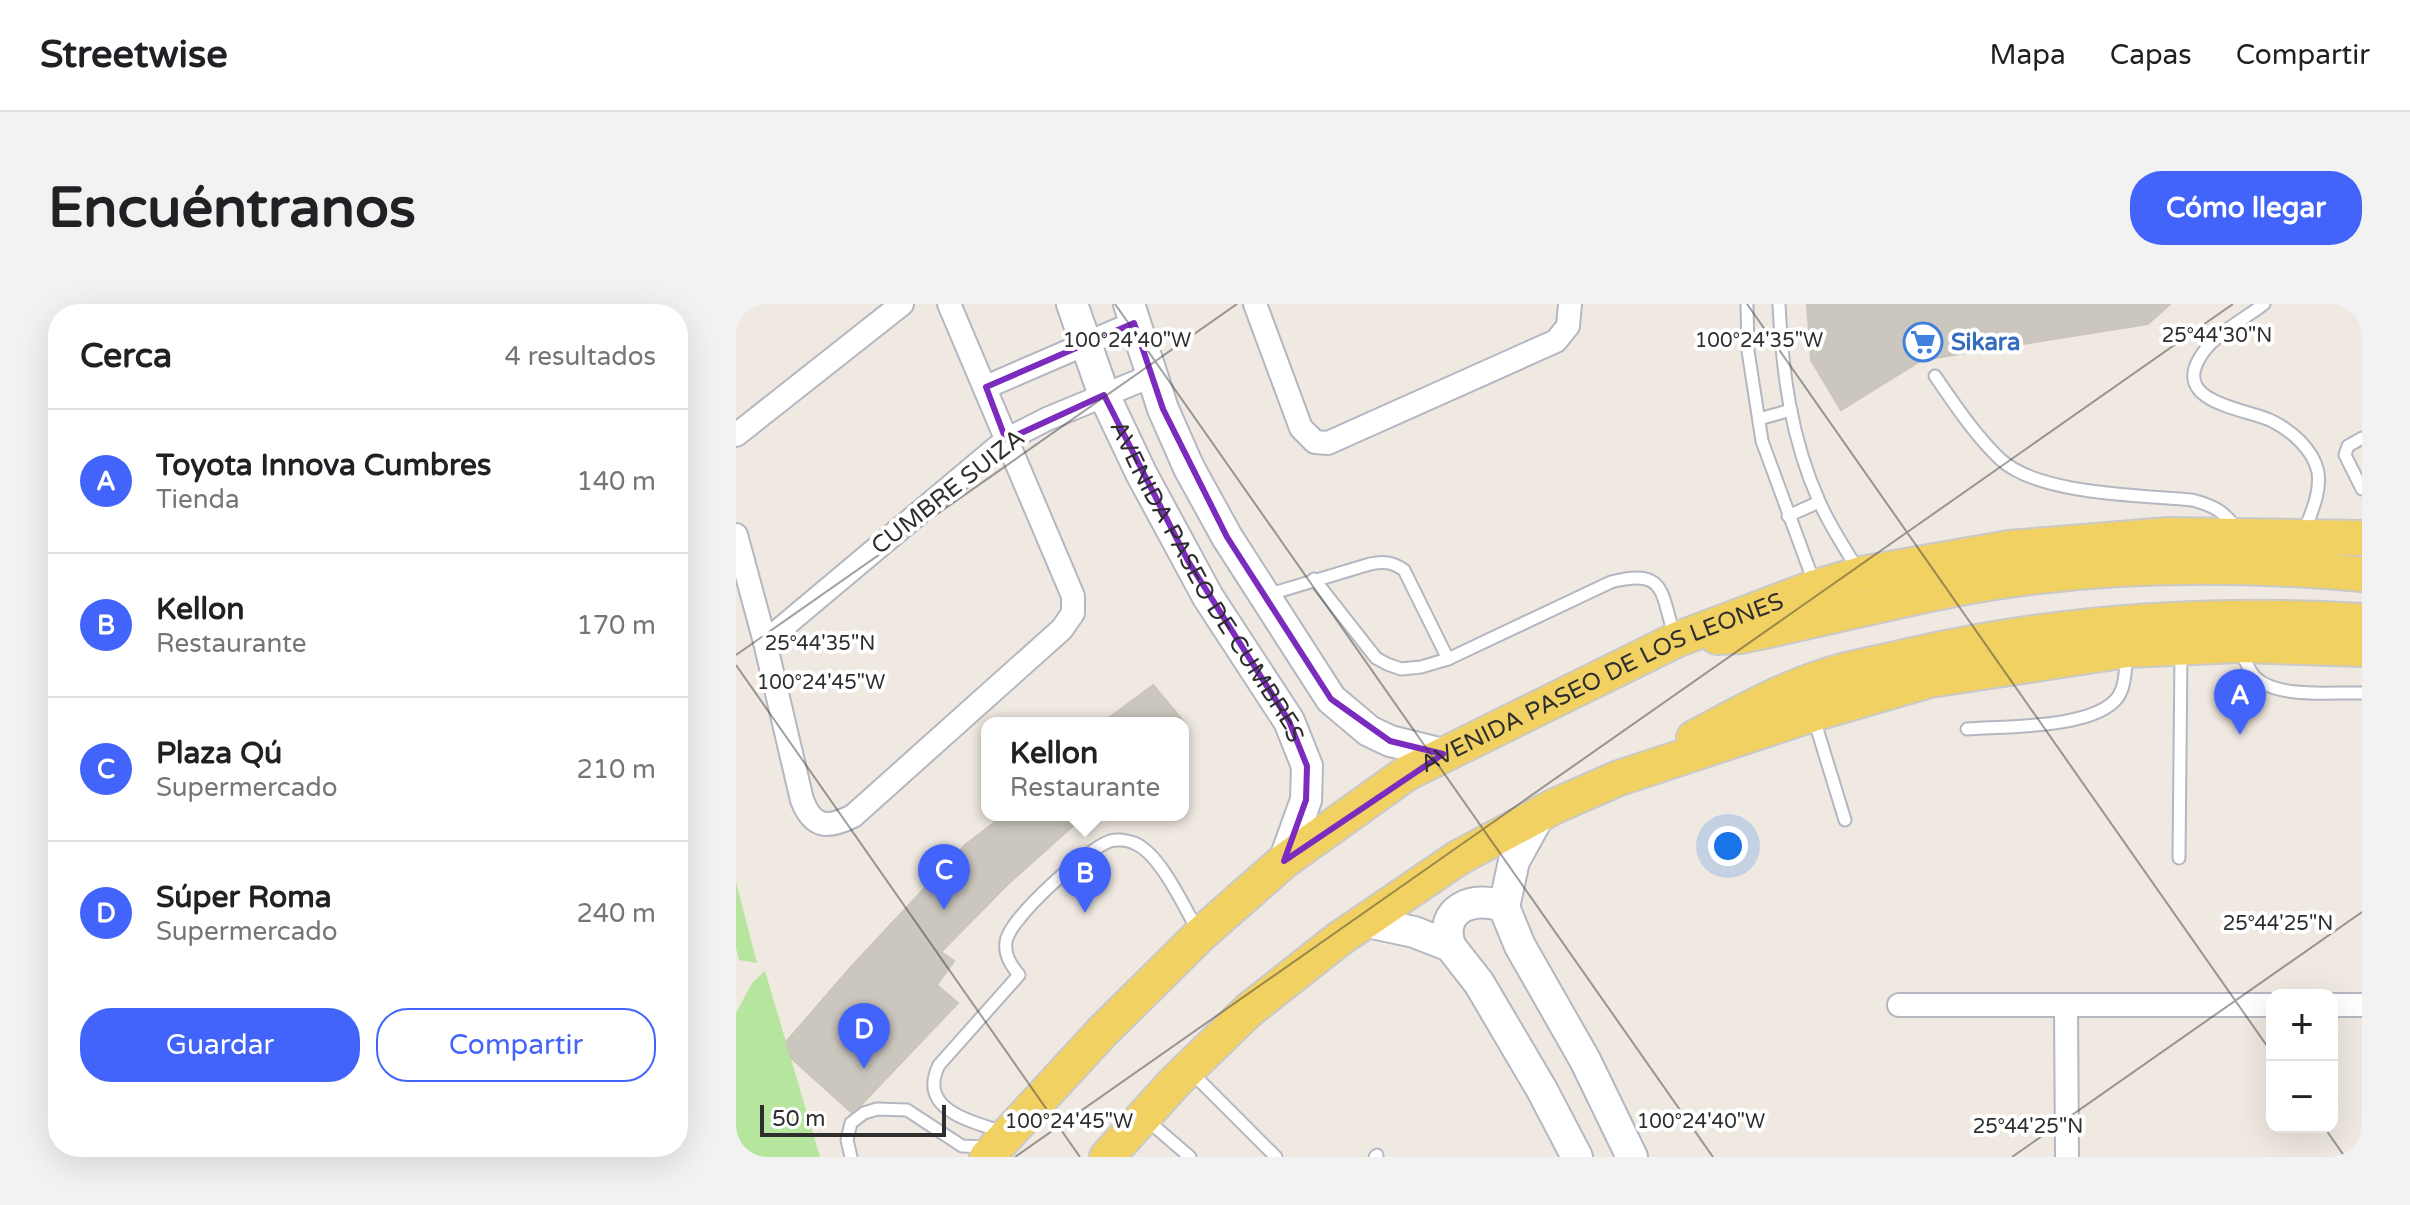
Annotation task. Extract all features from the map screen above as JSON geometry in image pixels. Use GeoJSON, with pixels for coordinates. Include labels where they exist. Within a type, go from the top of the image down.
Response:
{"type":"FeatureCollection","features":[{"type":"Feature","properties":{"kind":"main road","name":"AVENIDA PASEO DE LOS LEONES"},"geometry":{"type":"LineString","coordinates":[[997,1146],[1102,1032],[1200,935],[1284,861],[1407,773],[1681,639],[1816,587],[1861,574],[2009,548],[2169,535],[2362,538]]}},
{"type":"Feature","properties":{"kind":"main road"},"geometry":{"type":"LineString","coordinates":[[1681,639],[1740,636],[1950,589],[2076,572],[2199,565],[2362,574]]}},
{"type":"Feature","properties":{"kind":"main road"},"geometry":{"type":"LineString","coordinates":[[1107,1157],[1188,1069],[1249,1010],[1363,921],[1458,858],[1540,814],[1619,778],[1748,708],[1827,675],[1960,645],[2061,630],[2192,619],[2362,621]]}},
{"type":"Feature","properties":{"kind":"main road"},"geometry":{"type":"LineString","coordinates":[[1619,778],[1813,714],[1930,680],[2127,650],[2238,645],[2362,649]]}},
{"type":"Feature","properties":{"kind":"street"},"geometry":{"type":"LineString","coordinates":[[736,435],[902,304]]}},
{"type":"Feature","properties":{"kind":"street"},"geometry":{"type":"LineString","coordinates":[[736,535],[807,814],[819,824],[835,825],[853,816],[1062,629],[1073,613],[1073,596],[949,304]]}},
{"type":"Feature","properties":{"kind":"street","name":"AVENIDA PASEO DE CUMBRES"},"geometry":{"type":"LineString","coordinates":[[1072,304],[1104,395],[1188,561],[1289,721],[1307,766],[1306,800],[1284,861]]}},
{"type":"Feature","properties":{"kind":"street"},"geometry":{"type":"LineString","coordinates":[[1255,304],[1301,428],[1315,442],[1328,443],[1556,341],[1568,326],[1570,304]]}},
{"type":"Feature","properties":{"kind":"street"},"geometry":{"type":"LineString","coordinates":[[986,387],[1084,343],[1131,314]]}},
{"type":"Feature","properties":{"kind":"street","name":"AVENIDA PASEO DE CUMBRES"},"geometry":{"type":"LineString","coordinates":[[1131,314],[1163,409],[1189,468],[1227,537],[1331,699],[1369,731],[1390,741],[1443,754]]}},
{"type":"Feature","properties":{"kind":"street","name":"CUMBRE SUIZA"},"geometry":{"type":"LineString","coordinates":[[765,642],[1006,440],[1047,419],[1151,376]]}},
{"type":"Feature","properties":{"kind":"street"},"geometry":{"type":"LineString","coordinates":[[1540,814],[1514,861],[1504,907],[1520,946],[1585,1060],[1632,1157]]}},
{"type":"Feature","properties":{"kind":"street"},"geometry":{"type":"LineString","coordinates":[[1504,907],[1488,901],[1476,901],[1464,906],[1448,922],[1446,932],[1450,946],[1479,983],[1577,1157]]}},
{"type":"Feature","properties":{"kind":"street"},"geometry":{"type":"LineString","coordinates":[[1363,921],[1414,932],[1450,946]]}},
{"type":"Feature","properties":{"kind":"street"},"geometry":{"type":"LineString","coordinates":[[1899,1005],[2266,1005]]}},
{"type":"Feature","properties":{"kind":"street"},"geometry":{"type":"LineString","coordinates":[[2338,1005],[2362,1005]]}},
{"type":"Feature","properties":{"kind":"street"},"geometry":{"type":"LineString","coordinates":[[2066,1006],[2067,1157]]}},
{"type":"Feature","properties":{"kind":"lane"},"geometry":{"type":"LineString","coordinates":[[1747,304],[1748,351],[1762,441],[1816,587]]}},
{"type":"Feature","properties":{"kind":"lane"},"geometry":{"type":"LineString","coordinates":[[1779,304],[1781,349],[1795,433],[1819,502],[1861,574]]}},
{"type":"Feature","properties":{"kind":"lane"},"geometry":{"type":"LineString","coordinates":[[2264,304],[2212,343],[2199,358],[2194,370],[2195,382],[2202,393],[2214,401],[2270,420],[2301,441],[2318,472],[2318,492],[2303,536]]}},
{"type":"Feature","properties":{"kind":"lane"},"geometry":{"type":"LineString","coordinates":[[1935,376],[2002,461],[2022,474],[2080,489],[2192,500],[2210,505],[2229,518],[2241,536]]}},
{"type":"Feature","properties":{"kind":"lane"},"geometry":{"type":"LineString","coordinates":[[1759,419],[1791,410]]}},
{"type":"Feature","properties":{"kind":"lane"},"geometry":{"type":"LineString","coordinates":[[2362,438],[2348,446],[2345,455],[2362,489]]}},
{"type":"Feature","properties":{"kind":"lane"},"geometry":{"type":"LineString","coordinates":[[1788,516],[1819,502]]}},
{"type":"Feature","properties":{"kind":"lane"},"geometry":{"type":"LineString","coordinates":[[1265,595],[1370,564],[1395,563],[1404,570],[1448,659]]}},
{"type":"Feature","properties":{"kind":"lane"},"geometry":{"type":"LineString","coordinates":[[1314,579],[1376,658],[1401,669],[1448,659],[1611,582],[1639,577],[1653,580],[1659,586],[1681,639]]}},
{"type":"Feature","properties":{"kind":"lane"},"geometry":{"type":"LineString","coordinates":[[2238,645],[2248,668],[2267,686],[2282,691],[2362,693]]}},
{"type":"Feature","properties":{"kind":"lane"},"geometry":{"type":"LineString","coordinates":[[2179,858],[2181,647]]}},
{"type":"Feature","properties":{"kind":"lane"},"geometry":{"type":"LineString","coordinates":[[1967,729],[2047,722],[2099,712],[2119,695],[2124,684],[2127,650]]}},
{"type":"Feature","properties":{"kind":"lane"},"geometry":{"type":"LineString","coordinates":[[1813,714],[1845,820]]}},
{"type":"Feature","properties":{"kind":"lane"},"geometry":{"type":"LineString","coordinates":[[997,1146],[937,1099],[933,1086],[939,1065],[1019,975],[1006,951],[1006,939],[1021,914],[1089,855],[1111,841],[1121,840],[1133,842],[1151,857],[1200,935]]}},
{"type":"Feature","properties":{"kind":"lane"},"geometry":{"type":"LineString","coordinates":[[1188,1069],[1276,1157]]}},
{"type":"Feature","properties":{"kind":"lane"},"geometry":{"type":"LineString","coordinates":[[851,1157],[847,1140],[851,1123],[864,1113],[877,1109],[907,1110],[962,1146],[997,1146]]}},
{"type":"Feature","properties":{"kind":"lane"},"geometry":{"type":"LineString","coordinates":[[1143,1117],[1190,1157]]}},
{"type":"Feature","properties":{"kind":"highlighted area"},"geometry":{"type":"Polygon","coordinates":[[[1134,323],[1163,409],[1227,537],[1331,699],[1390,741],[1443,754],[1284,861],[1306,800],[1307,766],[1289,721],[1188,561],[1104,395],[1006,440],[986,387],[1134,323]]]}},
{"type":"Feature","properties":{"kind":"green space"},"geometry":{"type":"Polygon","coordinates":[[[736,882],[757,963],[739,960],[736,948],[736,882]]]}},
{"type":"Feature","properties":{"kind":"green space"},"geometry":{"type":"Polygon","coordinates":[[[765,971],[820,1157],[736,1157],[736,1013],[752,983],[765,971]]]}},
{"type":"Feature","properties":{"kind":"building","name":"Sikara"},"geometry":{"type":"Polygon","coordinates":[[[1807,304],[2170,304],[2148,324],[1922,360],[1841,410],[1811,360],[1807,304]]]}},
{"type":"Feature","properties":{"kind":"building"},"geometry":{"type":"Polygon","coordinates":[[[1153,685],[1180,717],[1110,717],[1153,685]]]}},
{"type":"Feature","properties":{"kind":"building"},"geometry":{"type":"Polygon","coordinates":[[[996,821],[1078,821],[1007,885],[941,952],[954,961],[937,985],[958,1003],[851,1112],[791,1058],[786,1042],[965,845],[996,821]]]}},
{"type":"Feature","properties":{"kind":"place","name":"Sikara"},"geometry":{"type":"Point","coordinates":[1923,342]}},
{"type":"Feature","properties":{"kind":"place","name":"Toyota Innova Cumbres"},"geometry":{"type":"Point","coordinates":[2240,735]}},
{"type":"Feature","properties":{"kind":"place","name":"Plaza Qú"},"geometry":{"type":"Point","coordinates":[944,910]}},
{"type":"Feature","properties":{"kind":"place","name":"Kellon"},"geometry":{"type":"Point","coordinates":[1085,913]}},
{"type":"Feature","properties":{"kind":"place","name":"Súper Roma"},"geometry":{"type":"Point","coordinates":[864,1069]}}]}
